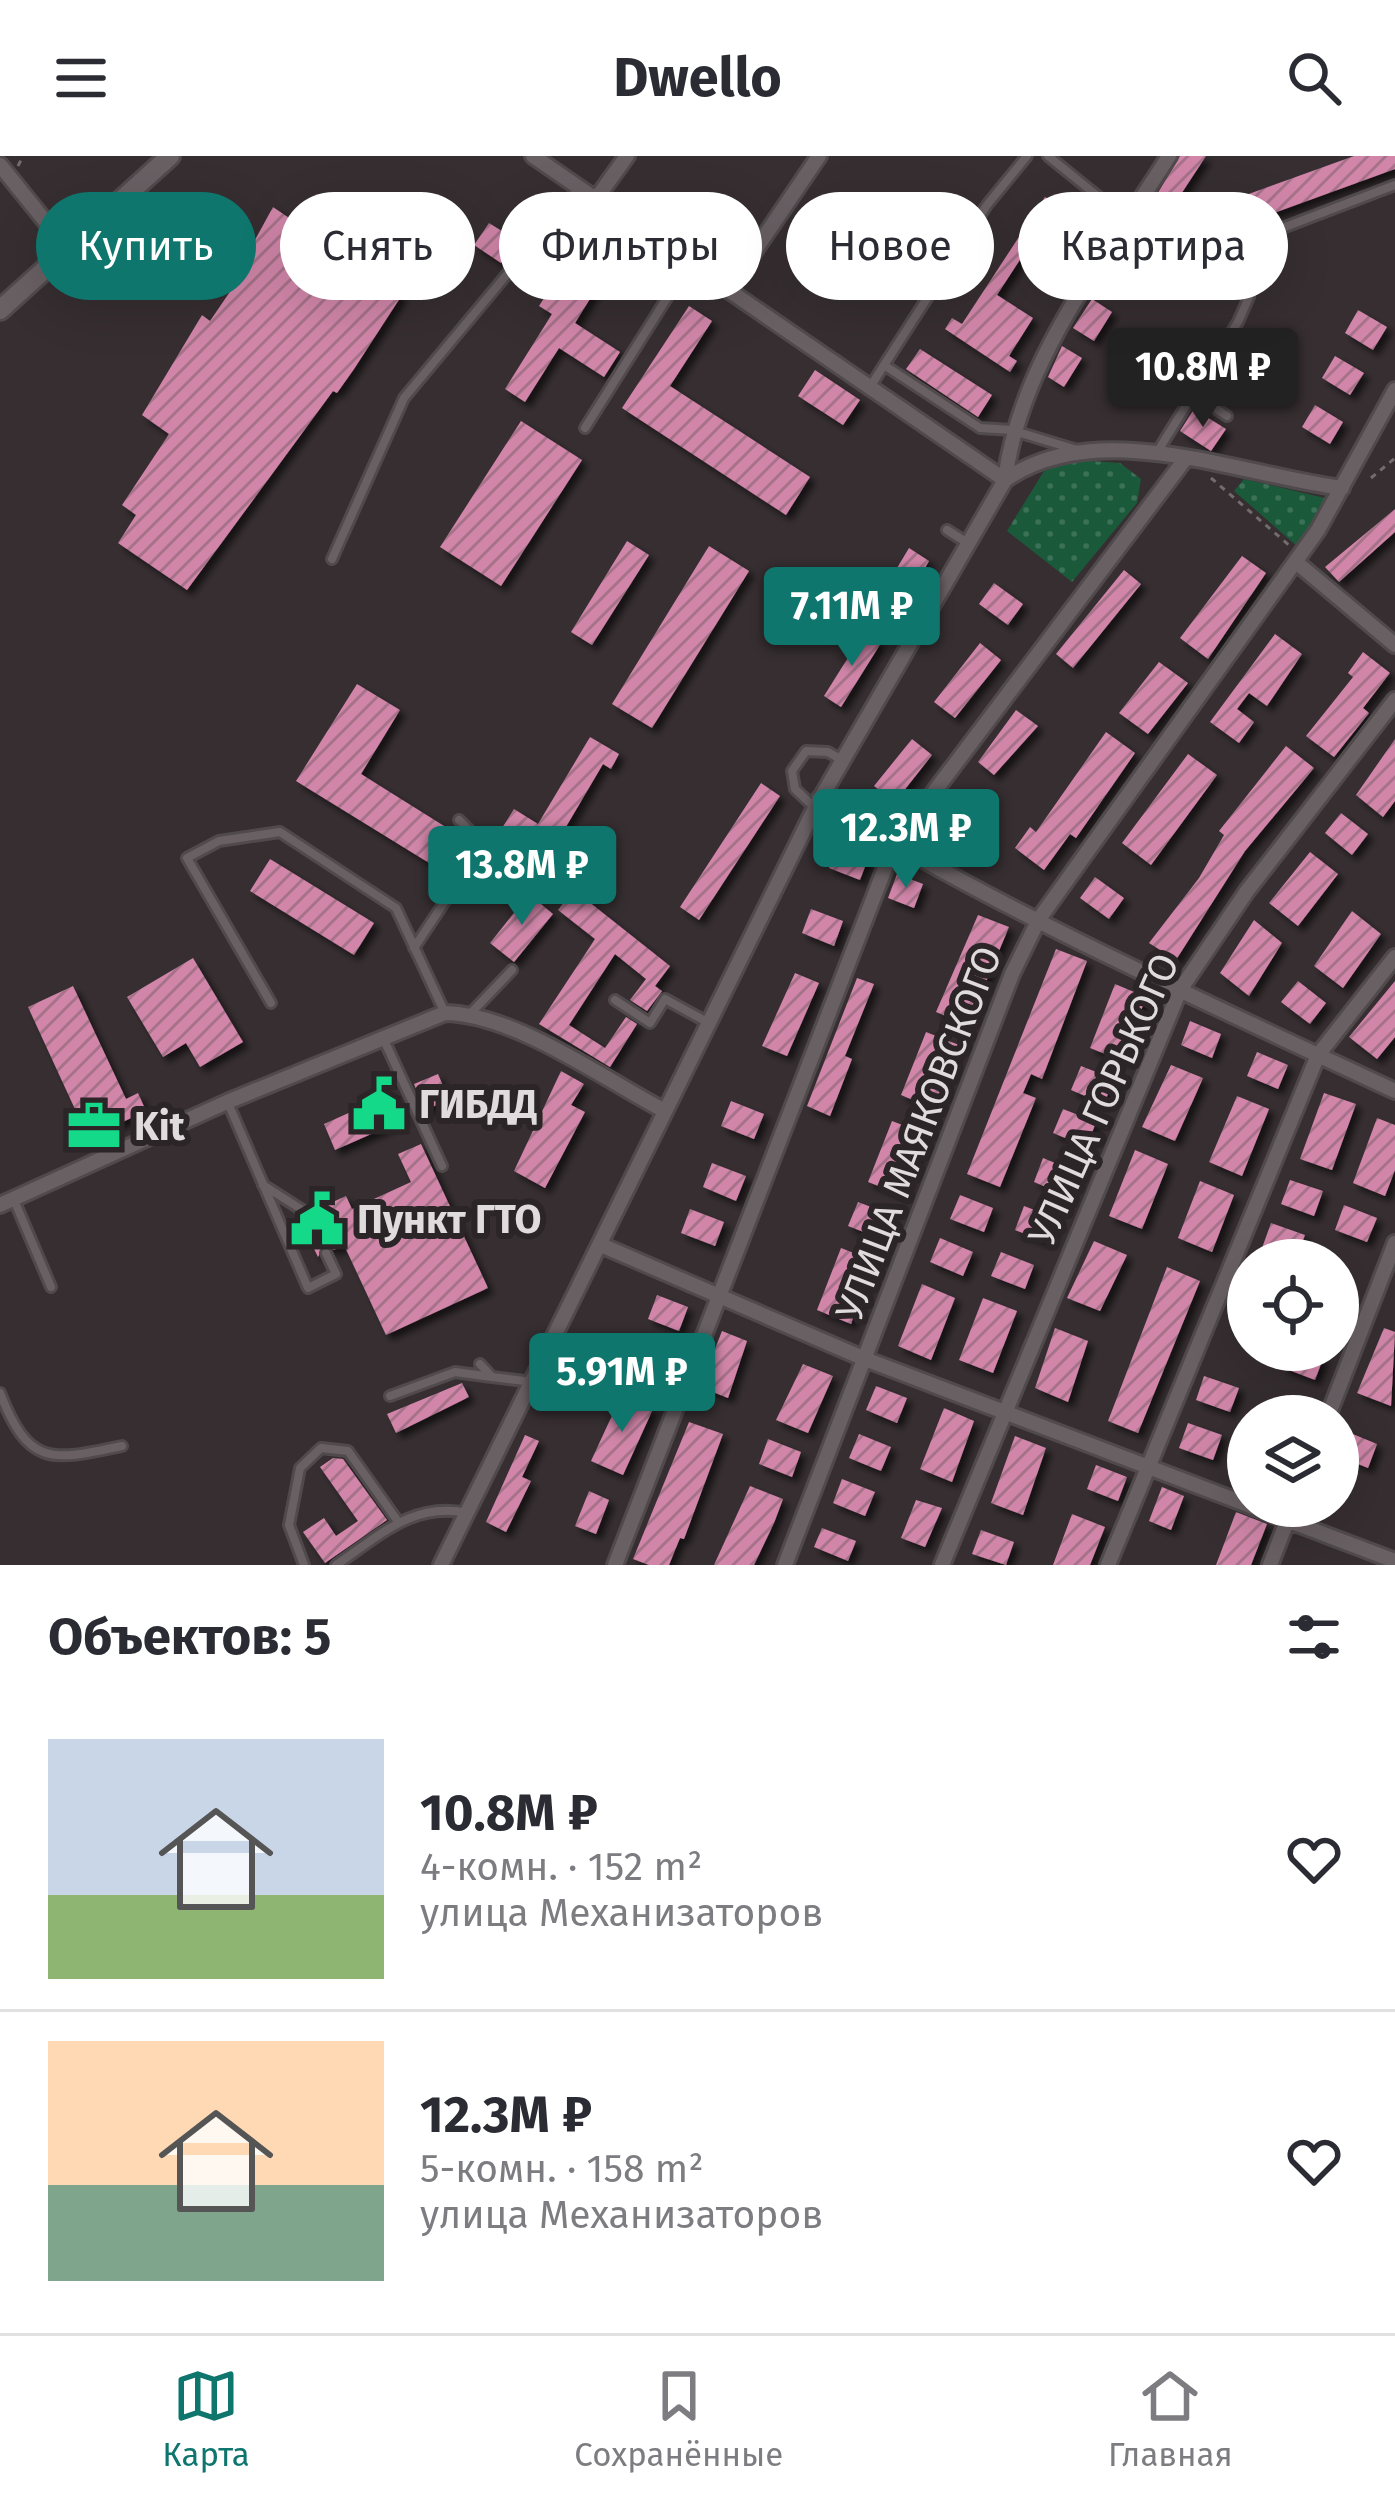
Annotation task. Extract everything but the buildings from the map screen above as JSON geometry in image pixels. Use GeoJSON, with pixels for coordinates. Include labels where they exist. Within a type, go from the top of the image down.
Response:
{"type":"FeatureCollection","features":[{"type":"Feature","properties":{"kind":"main road"},"geometry":{"type":"LineString","coordinates":[[129,192],[170,156]]}},
{"type":"Feature","properties":{"kind":"main road"},"geometry":{"type":"LineString","coordinates":[[0,310],[36,276]]}},
{"type":"Feature","properties":{"kind":"street"},"geometry":{"type":"LineString","coordinates":[[533,156],[585,192]]}},
{"type":"Feature","properties":{"kind":"street"},"geometry":{"type":"LineString","coordinates":[[602,192],[627,156]]}},
{"type":"Feature","properties":{"kind":"street"},"geometry":{"type":"LineString","coordinates":[[762,240],[819,156]]}},
{"type":"Feature","properties":{"kind":"street"},"geometry":{"type":"LineString","coordinates":[[1146,192],[1169,156]]}},
{"type":"Feature","properties":{"kind":"street"},"geometry":{"type":"LineString","coordinates":[[0,165],[36,210]]}},
{"type":"Feature","properties":{"kind":"street"},"geometry":{"type":"LineString","coordinates":[[743,300],[1005,480]]}},
{"type":"Feature","properties":{"kind":"street"},"geometry":{"type":"LineString","coordinates":[[1005,480],[1011,430],[1031,380],[1080,300]]}},
{"type":"Feature","properties":{"kind":"street","name":"УЛИЦА МАЯКОВСКОГО"},"geometry":{"type":"LineString","coordinates":[[785,1565],[1012,974],[1039,919],[1298,559],[1395,390]]}},
{"type":"Feature","properties":{"kind":"street"},"geometry":{"type":"LineString","coordinates":[[441,1565],[817,803],[1005,480],[1028,464],[1079,450],[1186,458],[1342,488]]}},
{"type":"Feature","properties":{"kind":"street"},"geometry":{"type":"LineString","coordinates":[[615,1565],[894,845],[1186,458]]}},
{"type":"Feature","properties":{"kind":"street"},"geometry":{"type":"LineString","coordinates":[[1298,559],[1395,645]]}},
{"type":"Feature","properties":{"kind":"street","name":"УЛИЦА ГОРЬКОГО"},"geometry":{"type":"LineString","coordinates":[[942,1565],[1180,990],[1247,891],[1395,700]]}},
{"type":"Feature","properties":{"kind":"street"},"geometry":{"type":"LineString","coordinates":[[817,803],[1180,990],[1395,1091]]}},
{"type":"Feature","properties":{"kind":"street"},"geometry":{"type":"LineString","coordinates":[[1108,1565],[1318,1055],[1395,956]]}},
{"type":"Feature","properties":{"kind":"street"},"geometry":{"type":"LineString","coordinates":[[7,1202],[227,1102],[446,1013],[471,1013],[507,1027],[663,1110]]}},
{"type":"Feature","properties":{"kind":"street"},"geometry":{"type":"LineString","coordinates":[[1336,1395],[1395,1243]]}},
{"type":"Feature","properties":{"kind":"street"},"geometry":{"type":"LineString","coordinates":[[601,1246],[865,1359],[1227,1497]]}},
{"type":"Feature","properties":{"kind":"street"},"geometry":{"type":"LineString","coordinates":[[1270,1565],[1285,1527]]}},
{"type":"Feature","properties":{"kind":"street"},"geometry":{"type":"LineString","coordinates":[[1318,1527],[1395,1562]]}},
{"type":"Feature","properties":{"kind":"lane"},"geometry":{"type":"LineString","coordinates":[[870,387],[987,205],[1027,156]]}},
{"type":"Feature","properties":{"kind":"lane"},"geometry":{"type":"LineString","coordinates":[[1048,156],[1092,192]]}},
{"type":"Feature","properties":{"kind":"lane"},"geometry":{"type":"LineString","coordinates":[[1156,455],[1249,297],[1251,240],[1395,185]]}},
{"type":"Feature","properties":{"kind":"lane"},"geometry":{"type":"LineString","coordinates":[[332,559],[404,398],[579,188]]}},
{"type":"Feature","properties":{"kind":"lane"},"geometry":{"type":"LineString","coordinates":[[585,428],[666,300]]}},
{"type":"Feature","properties":{"kind":"lane"},"geometry":{"type":"LineString","coordinates":[[884,365],[980,428],[1011,430],[1079,450]]}},
{"type":"Feature","properties":{"kind":"lane"},"geometry":{"type":"LineString","coordinates":[[1191,392],[1227,416]]}},
{"type":"Feature","properties":{"kind":"lane"},"geometry":{"type":"LineString","coordinates":[[947,530],[966,542]]}},
{"type":"Feature","properties":{"kind":"lane"},"geometry":{"type":"LineString","coordinates":[[817,803],[795,789],[792,772],[806,751],[828,752],[842,760]]}},
{"type":"Feature","properties":{"kind":"lane"},"geometry":{"type":"LineString","coordinates":[[414,948],[483,844],[459,820]]}},
{"type":"Feature","properties":{"kind":"lane"},"geometry":{"type":"LineString","coordinates":[[272,1004],[188,858],[219,841],[280,832],[397,908],[446,1013]]}},
{"type":"Feature","properties":{"kind":"lane"},"geometry":{"type":"LineString","coordinates":[[471,1013],[512,970]]}},
{"type":"Feature","properties":{"kind":"lane"},"geometry":{"type":"LineString","coordinates":[[615,1000],[650,1023],[665,999],[707,1022]]}},
{"type":"Feature","properties":{"kind":"lane"},"geometry":{"type":"LineString","coordinates":[[383,1039],[442,1166]]}},
{"type":"Feature","properties":{"kind":"lane"},"geometry":{"type":"LineString","coordinates":[[227,1102],[308,1288],[336,1274],[326,1253]]}},
{"type":"Feature","properties":{"kind":"lane"},"geometry":{"type":"LineString","coordinates":[[261,1184],[308,1213]]}},
{"type":"Feature","properties":{"kind":"lane"},"geometry":{"type":"LineString","coordinates":[[7,1202],[51,1287]]}},
{"type":"Feature","properties":{"kind":"lane"},"geometry":{"type":"LineString","coordinates":[[480,1364],[492,1377]]}},
{"type":"Feature","properties":{"kind":"lane"},"geometry":{"type":"LineString","coordinates":[[390,1396],[455,1372],[533,1382]]}},
{"type":"Feature","properties":{"kind":"lane"},"geometry":{"type":"LineString","coordinates":[[0,1393],[13,1425],[31,1450],[68,1458],[122,1446]]}},
{"type":"Feature","properties":{"kind":"lane"},"geometry":{"type":"LineString","coordinates":[[304,1565],[290,1525],[300,1468],[321,1448],[348,1451],[399,1522]]}},
{"type":"Feature","properties":{"kind":"lane"},"geometry":{"type":"LineString","coordinates":[[336,1565],[399,1522],[440,1507],[467,1513]]}},
{"type":"Feature","properties":{"kind":"path"},"geometry":{"type":"LineString","coordinates":[[1186,458],[1298,559]]}},
{"type":"Feature","properties":{"kind":"path"},"geometry":{"type":"LineString","coordinates":[[1371,478],[1395,458]]}},
{"type":"Feature","properties":{"kind":"green space"},"geometry":{"type":"Polygon","coordinates":[[[1076,460],[1120,463],[1141,479],[1137,503],[1072,582],[1007,531],[1044,471],[1076,460]]]}},
{"type":"Feature","properties":{"kind":"green space"},"geometry":{"type":"Polygon","coordinates":[[[1244,479],[1329,499],[1298,547],[1234,491],[1244,479]]]}},
{"type":"Feature","properties":{"kind":"place","name":"ГИБДД"},"geometry":{"type":"Point","coordinates":[379,1104]}},
{"type":"Feature","properties":{"kind":"place","name":"Kit"},"geometry":{"type":"Point","coordinates":[94,1126]}},
{"type":"Feature","properties":{"kind":"place","name":"Пункт ГТО"},"geometry":{"type":"Point","coordinates":[317,1219]}}]}
